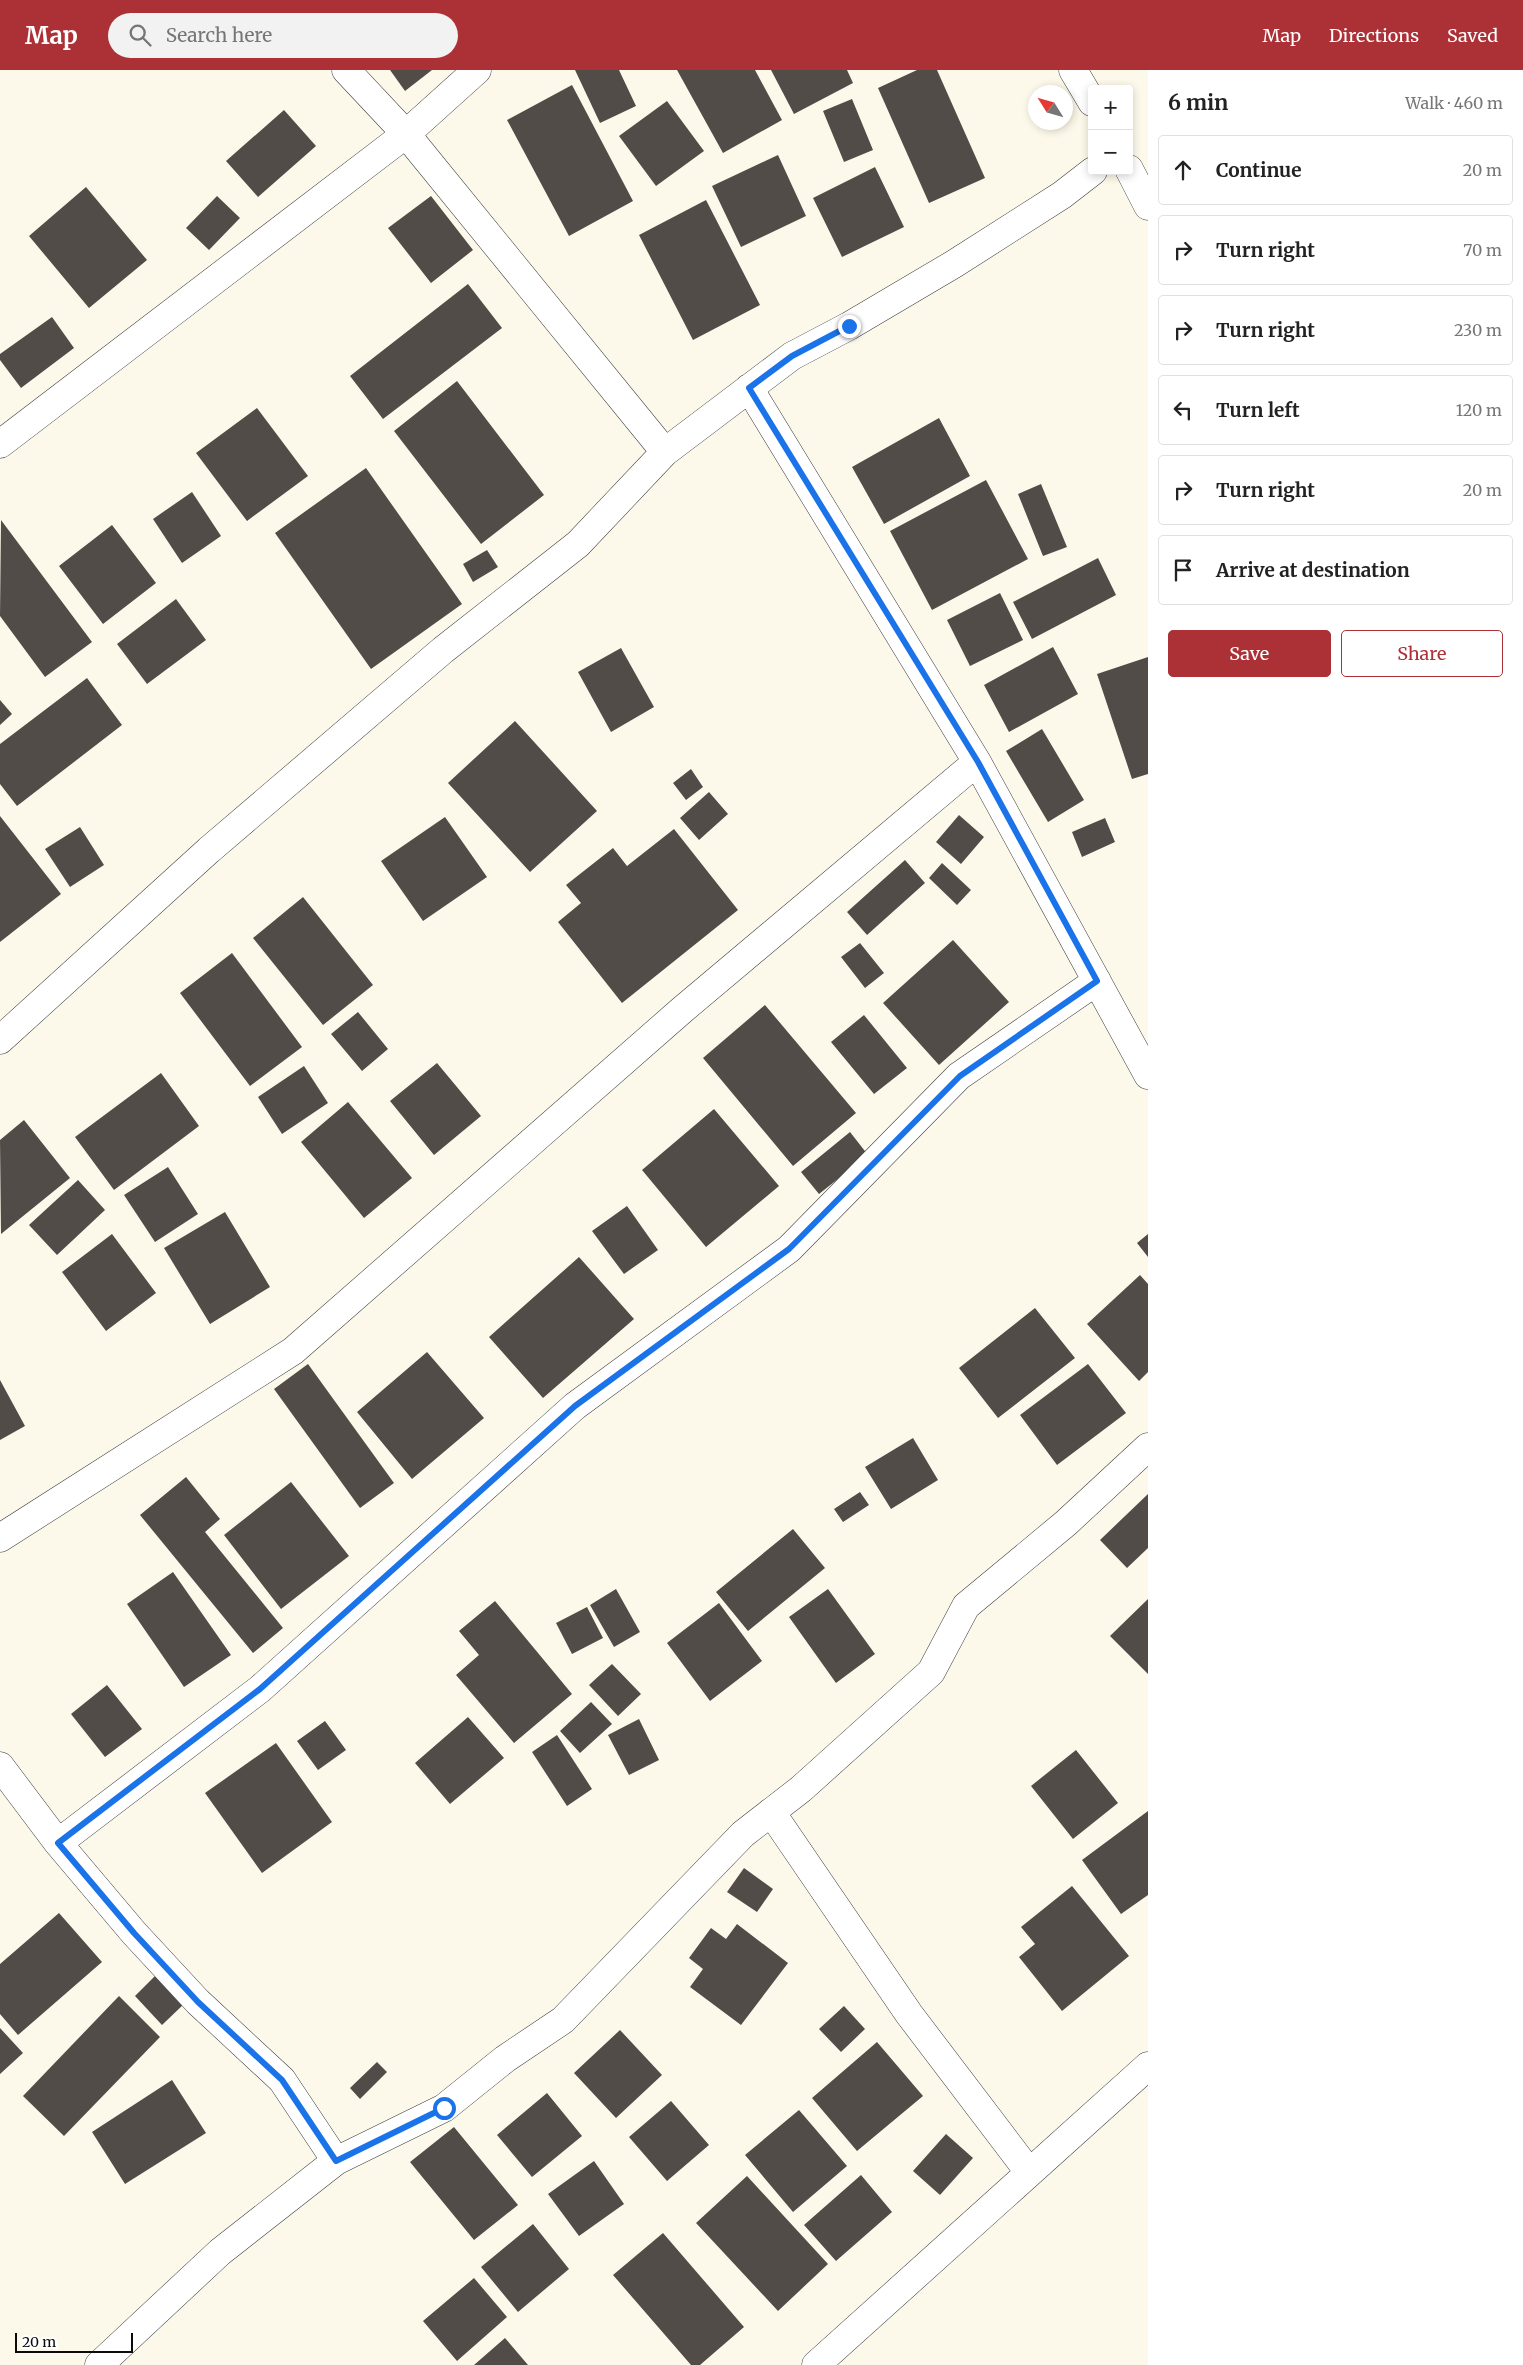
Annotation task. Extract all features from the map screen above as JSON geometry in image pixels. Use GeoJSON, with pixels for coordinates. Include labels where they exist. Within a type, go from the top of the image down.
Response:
{"type":"FeatureCollection","features":[{"type":"Feature","properties":{"kind":"street"},"geometry":{"type":"LineString","coordinates":[[346,70],[406,134],[665,452]]}},
{"type":"Feature","properties":{"kind":"street"},"geometry":{"type":"LineString","coordinates":[[0,444],[406,134],[477,70]]}},
{"type":"Feature","properties":{"kind":"street"},"geometry":{"type":"LineString","coordinates":[[1074,70],[1088,95]]}},
{"type":"Feature","properties":{"kind":"street"},"geometry":{"type":"LineString","coordinates":[[0,1040],[209,850],[442,650],[578,544],[665,452],[792,356],[849,326],[954,264],[1062,195],[1088,175]]}},
{"type":"Feature","properties":{"kind":"street"},"geometry":{"type":"LineString","coordinates":[[1132,175],[1148,206]]}},
{"type":"Feature","properties":{"kind":"street"},"geometry":{"type":"LineString","coordinates":[[749,388],[978,762],[1148,1075]]}},
{"type":"Feature","properties":{"kind":"street"},"geometry":{"type":"LineString","coordinates":[[0,1538],[293,1351],[682,1010],[978,762]]}},
{"type":"Feature","properties":{"kind":"street"},"geometry":{"type":"LineString","coordinates":[[58,1843],[260,1689],[575,1406],[789,1249],[960,1076],[1097,981]]}},
{"type":"Feature","properties":{"kind":"street"},"geometry":{"type":"LineString","coordinates":[[99,2365],[220,2252],[336,2161],[444,2108],[504,2059],[563,2020],[743,1834],[801,1789],[931,1672],[966,1606],[1066,1523],[1148,1447]]}},
{"type":"Feature","properties":{"kind":"street"},"geometry":{"type":"LineString","coordinates":[[0,1766],[58,1843],[134,1933],[198,2002],[282,2080],[336,2161]]}},
{"type":"Feature","properties":{"kind":"street"},"geometry":{"type":"LineString","coordinates":[[771,1812],[909,2014],[1029,2172]]}},
{"type":"Feature","properties":{"kind":"street"},"geometry":{"type":"LineString","coordinates":[[816,2365],[1148,2066]]}},
{"type":"Feature","properties":{"kind":"building"},"geometry":{"type":"Polygon","coordinates":[[[390,70],[432,70],[405,91],[390,70]]]}},
{"type":"Feature","properties":{"kind":"building"},"geometry":{"type":"Polygon","coordinates":[[[575,70],[619,70],[636,106],[600,123],[575,70]]]}},
{"type":"Feature","properties":{"kind":"building"},"geometry":{"type":"Polygon","coordinates":[[[677,70],[755,70],[782,120],[723,153],[677,70]]]}},
{"type":"Feature","properties":{"kind":"building"},"geometry":{"type":"Polygon","coordinates":[[[771,70],[847,70],[853,83],[794,114],[771,70]]]}},
{"type":"Feature","properties":{"kind":"building"},"geometry":{"type":"Polygon","coordinates":[[[917,70],[937,70],[985,178],[929,203],[878,88],[917,70]]]}},
{"type":"Feature","properties":{"kind":"building"},"geometry":{"type":"Polygon","coordinates":[[[572,85],[633,201],[569,236],[507,120],[572,85]]]}},
{"type":"Feature","properties":{"kind":"building"},"geometry":{"type":"Polygon","coordinates":[[[852,99],[873,150],[844,162],[823,111],[852,99]]]}},
{"type":"Feature","properties":{"kind":"building"},"geometry":{"type":"Polygon","coordinates":[[[667,101],[704,151],[656,186],[619,136],[667,101]]]}},
{"type":"Feature","properties":{"kind":"building"},"geometry":{"type":"Polygon","coordinates":[[[284,110],[316,146],[258,197],[226,161],[284,110]]]}},
{"type":"Feature","properties":{"kind":"building"},"geometry":{"type":"Polygon","coordinates":[[[778,155],[806,216],[741,247],[712,186],[778,155]]]}},
{"type":"Feature","properties":{"kind":"building"},"geometry":{"type":"Polygon","coordinates":[[[875,167],[904,227],[842,257],[813,198],[875,167]]]}},
{"type":"Feature","properties":{"kind":"building"},"geometry":{"type":"Polygon","coordinates":[[[86,187],[147,260],[89,308],[29,236],[86,187]]]}},
{"type":"Feature","properties":{"kind":"building"},"geometry":{"type":"Polygon","coordinates":[[[217,196],[240,218],[209,250],[186,228],[217,196]]]}},
{"type":"Feature","properties":{"kind":"building"},"geometry":{"type":"Polygon","coordinates":[[[431,196],[473,250],[431,283],[388,228],[431,196]]]}},
{"type":"Feature","properties":{"kind":"building"},"geometry":{"type":"Polygon","coordinates":[[[706,200],[760,305],[693,340],[639,235],[706,200]]]}},
{"type":"Feature","properties":{"kind":"building"},"geometry":{"type":"Polygon","coordinates":[[[468,284],[502,328],[383,419],[350,376],[468,284]]]}},
{"type":"Feature","properties":{"kind":"building"},"geometry":{"type":"Polygon","coordinates":[[[52,317],[74,348],[21,388],[0,360],[0,354],[52,317]]]}},
{"type":"Feature","properties":{"kind":"building"},"geometry":{"type":"Polygon","coordinates":[[[457,381],[544,495],[481,544],[394,431],[457,381]]]}},
{"type":"Feature","properties":{"kind":"building"},"geometry":{"type":"Polygon","coordinates":[[[257,408],[308,476],[247,521],[196,453],[257,408]]]}},
{"type":"Feature","properties":{"kind":"building"},"geometry":{"type":"Polygon","coordinates":[[[939,418],[970,476],[884,524],[852,467],[939,418]]]}},
{"type":"Feature","properties":{"kind":"building"},"geometry":{"type":"Polygon","coordinates":[[[366,468],[462,604],[371,669],[275,533],[366,468]]]}},
{"type":"Feature","properties":{"kind":"building"},"geometry":{"type":"Polygon","coordinates":[[[986,480],[1028,559],[932,610],[890,531],[986,480]]]}},
{"type":"Feature","properties":{"kind":"building"},"geometry":{"type":"Polygon","coordinates":[[[1041,484],[1067,547],[1043,556],[1018,494],[1041,484]]]}},
{"type":"Feature","properties":{"kind":"building"},"geometry":{"type":"Polygon","coordinates":[[[192,492],[221,536],[182,563],[153,519],[192,492]]]}},
{"type":"Feature","properties":{"kind":"building"},"geometry":{"type":"Polygon","coordinates":[[[1,520],[92,642],[45,677],[0,616],[1,520]]]}},
{"type":"Feature","properties":{"kind":"building"},"geometry":{"type":"Polygon","coordinates":[[[112,525],[156,583],[103,624],[59,566],[112,525]]]}},
{"type":"Feature","properties":{"kind":"building"},"geometry":{"type":"Polygon","coordinates":[[[487,550],[498,567],[473,582],[463,564],[487,550]]]}},
{"type":"Feature","properties":{"kind":"building"},"geometry":{"type":"Polygon","coordinates":[[[1098,558],[1116,595],[1032,639],[1013,602],[1098,558]]]}},
{"type":"Feature","properties":{"kind":"building"},"geometry":{"type":"Polygon","coordinates":[[[1000,593],[1023,640],[970,666],[947,620],[1000,593]]]}},
{"type":"Feature","properties":{"kind":"building"},"geometry":{"type":"Polygon","coordinates":[[[176,599],[206,640],[147,684],[117,644],[176,599]]]}},
{"type":"Feature","properties":{"kind":"building"},"geometry":{"type":"Polygon","coordinates":[[[1053,647],[1078,694],[1009,732],[984,685],[1053,647]]]}},
{"type":"Feature","properties":{"kind":"building"},"geometry":{"type":"Polygon","coordinates":[[[621,648],[654,707],[611,732],[578,672],[621,648]]]}},
{"type":"Feature","properties":{"kind":"building"},"geometry":{"type":"Polygon","coordinates":[[[1148,657],[1148,774],[1132,779],[1097,674],[1148,657]]]}},
{"type":"Feature","properties":{"kind":"building"},"geometry":{"type":"Polygon","coordinates":[[[87,678],[122,725],[17,806],[0,784],[0,744],[87,678]]]}},
{"type":"Feature","properties":{"kind":"building"},"geometry":{"type":"Polygon","coordinates":[[[0,700],[12,714],[0,725],[0,700]]]}},
{"type":"Feature","properties":{"kind":"building"},"geometry":{"type":"Polygon","coordinates":[[[515,721],[597,811],[530,872],[448,783],[515,721]]]}},
{"type":"Feature","properties":{"kind":"building"},"geometry":{"type":"Polygon","coordinates":[[[1042,729],[1084,800],[1048,822],[1006,751],[1042,729]]]}},
{"type":"Feature","properties":{"kind":"building"},"geometry":{"type":"Polygon","coordinates":[[[691,769],[703,787],[686,800],[673,783],[691,769]]]}},
{"type":"Feature","properties":{"kind":"building"},"geometry":{"type":"Polygon","coordinates":[[[709,792],[728,814],[699,840],[680,818],[709,792]]]}},
{"type":"Feature","properties":{"kind":"building"},"geometry":{"type":"Polygon","coordinates":[[[959,815],[984,837],[961,864],[936,842],[959,815]]]}},
{"type":"Feature","properties":{"kind":"building"},"geometry":{"type":"Polygon","coordinates":[[[0,816],[61,894],[0,942],[0,816]]]}},
{"type":"Feature","properties":{"kind":"building"},"geometry":{"type":"Polygon","coordinates":[[[445,817],[487,877],[423,921],[381,861],[445,817]]]}},
{"type":"Feature","properties":{"kind":"building"},"geometry":{"type":"Polygon","coordinates":[[[1105,818],[1115,842],[1082,857],[1072,832],[1105,818]]]}},
{"type":"Feature","properties":{"kind":"building"},"geometry":{"type":"Polygon","coordinates":[[[80,827],[104,865],[70,887],[45,849],[80,827]]]}},
{"type":"Feature","properties":{"kind":"building"},"geometry":{"type":"Polygon","coordinates":[[[674,829],[738,910],[622,1003],[558,922],[581,903],[566,885],[613,848],[627,866],[674,829]]]}},
{"type":"Feature","properties":{"kind":"building"},"geometry":{"type":"Polygon","coordinates":[[[905,860],[925,883],[867,935],[847,912],[905,860]]]}},
{"type":"Feature","properties":{"kind":"building"},"geometry":{"type":"Polygon","coordinates":[[[942,863],[971,890],[957,905],[929,878],[942,863]]]}},
{"type":"Feature","properties":{"kind":"building"},"geometry":{"type":"Polygon","coordinates":[[[303,897],[373,985],[323,1025],[253,938],[303,897]]]}},
{"type":"Feature","properties":{"kind":"building"},"geometry":{"type":"Polygon","coordinates":[[[953,940],[1009,1002],[939,1065],[883,1003],[953,940]]]}},
{"type":"Feature","properties":{"kind":"building"},"geometry":{"type":"Polygon","coordinates":[[[860,943],[884,973],[865,988],[841,957],[860,943]]]}},
{"type":"Feature","properties":{"kind":"building"},"geometry":{"type":"Polygon","coordinates":[[[232,953],[302,1047],[250,1086],[180,993],[232,953]]]}},
{"type":"Feature","properties":{"kind":"building"},"geometry":{"type":"Polygon","coordinates":[[[765,1005],[856,1113],[793,1166],[703,1058],[765,1005]]]}},
{"type":"Feature","properties":{"kind":"building"},"geometry":{"type":"Polygon","coordinates":[[[358,1012],[388,1049],[362,1071],[331,1034],[358,1012]]]}},
{"type":"Feature","properties":{"kind":"building"},"geometry":{"type":"Polygon","coordinates":[[[864,1015],[907,1068],[874,1094],[831,1042],[864,1015]]]}},
{"type":"Feature","properties":{"kind":"building"},"geometry":{"type":"Polygon","coordinates":[[[437,1063],[481,1116],[434,1155],[390,1101],[437,1063]]]}},
{"type":"Feature","properties":{"kind":"building"},"geometry":{"type":"Polygon","coordinates":[[[304,1066],[328,1103],[282,1134],[258,1097],[304,1066]]]}},
{"type":"Feature","properties":{"kind":"building"},"geometry":{"type":"Polygon","coordinates":[[[161,1073],[199,1126],[114,1190],[75,1137],[161,1073]]]}},
{"type":"Feature","properties":{"kind":"building"},"geometry":{"type":"Polygon","coordinates":[[[348,1102],[412,1178],[364,1218],[301,1142],[348,1102]]]}},
{"type":"Feature","properties":{"kind":"building"},"geometry":{"type":"Polygon","coordinates":[[[714,1109],[779,1186],[706,1247],[642,1170],[714,1109]]]}},
{"type":"Feature","properties":{"kind":"building"},"geometry":{"type":"Polygon","coordinates":[[[24,1120],[70,1178],[1,1234],[0,1140],[24,1120]]]}},
{"type":"Feature","properties":{"kind":"building"},"geometry":{"type":"Polygon","coordinates":[[[850,1132],[868,1155],[819,1194],[801,1172],[850,1132]]]}},
{"type":"Feature","properties":{"kind":"building"},"geometry":{"type":"Polygon","coordinates":[[[168,1167],[198,1214],[155,1242],[124,1195],[168,1167]]]}},
{"type":"Feature","properties":{"kind":"building"},"geometry":{"type":"Polygon","coordinates":[[[78,1180],[105,1210],[57,1255],[29,1225],[78,1180]]]}},
{"type":"Feature","properties":{"kind":"building"},"geometry":{"type":"Polygon","coordinates":[[[627,1206],[658,1250],[624,1274],[592,1231],[627,1206]]]}},
{"type":"Feature","properties":{"kind":"building"},"geometry":{"type":"Polygon","coordinates":[[[225,1212],[270,1287],[210,1324],[164,1248],[225,1212]]]}},
{"type":"Feature","properties":{"kind":"building"},"geometry":{"type":"Polygon","coordinates":[[[112,1234],[156,1293],[106,1331],[62,1272],[112,1234]]]}},
{"type":"Feature","properties":{"kind":"building"},"geometry":{"type":"Polygon","coordinates":[[[1148,1234],[1148,1257],[1137,1243],[1148,1234]]]}},
{"type":"Feature","properties":{"kind":"building"},"geometry":{"type":"Polygon","coordinates":[[[579,1257],[634,1319],[543,1398],[489,1337],[579,1257]]]}},
{"type":"Feature","properties":{"kind":"building"},"geometry":{"type":"Polygon","coordinates":[[[1140,1275],[1148,1284],[1148,1372],[1139,1381],[1087,1324],[1140,1275]]]}},
{"type":"Feature","properties":{"kind":"building"},"geometry":{"type":"Polygon","coordinates":[[[1035,1308],[1075,1358],[998,1418],[959,1368],[1035,1308]]]}},
{"type":"Feature","properties":{"kind":"building"},"geometry":{"type":"Polygon","coordinates":[[[427,1352],[484,1418],[412,1479],[357,1412],[427,1352]]]}},
{"type":"Feature","properties":{"kind":"building"},"geometry":{"type":"Polygon","coordinates":[[[308,1364],[394,1483],[360,1508],[274,1389],[308,1364]]]}},
{"type":"Feature","properties":{"kind":"building"},"geometry":{"type":"Polygon","coordinates":[[[1088,1364],[1126,1413],[1057,1465],[1020,1415],[1088,1364]]]}},
{"type":"Feature","properties":{"kind":"building"},"geometry":{"type":"Polygon","coordinates":[[[0,1380],[25,1426],[0,1440],[0,1380]]]}},
{"type":"Feature","properties":{"kind":"building"},"geometry":{"type":"Polygon","coordinates":[[[913,1438],[938,1480],[891,1509],[865,1467],[913,1438]]]}},
{"type":"Feature","properties":{"kind":"building"},"geometry":{"type":"Polygon","coordinates":[[[186,1477],[220,1519],[205,1532],[283,1628],[253,1653],[140,1515],[186,1477]]]}},
{"type":"Feature","properties":{"kind":"building"},"geometry":{"type":"Polygon","coordinates":[[[291,1482],[349,1556],[281,1609],[224,1535],[291,1482]]]}},
{"type":"Feature","properties":{"kind":"building"},"geometry":{"type":"Polygon","coordinates":[[[860,1492],[869,1505],[843,1522],[834,1509],[860,1492]]]}},
{"type":"Feature","properties":{"kind":"building"},"geometry":{"type":"Polygon","coordinates":[[[1148,1494],[1148,1548],[1127,1568],[1100,1540],[1148,1494]]]}},
{"type":"Feature","properties":{"kind":"building"},"geometry":{"type":"Polygon","coordinates":[[[793,1529],[825,1568],[748,1631],[716,1592],[793,1529]]]}},
{"type":"Feature","properties":{"kind":"building"},"geometry":{"type":"Polygon","coordinates":[[[173,1572],[231,1655],[184,1687],[127,1604],[173,1572]]]}},
{"type":"Feature","properties":{"kind":"building"},"geometry":{"type":"Polygon","coordinates":[[[616,1589],[640,1632],[614,1647],[590,1605],[616,1589]]]}},
{"type":"Feature","properties":{"kind":"building"},"geometry":{"type":"Polygon","coordinates":[[[828,1589],[875,1654],[836,1683],[789,1617],[828,1589]]]}},
{"type":"Feature","properties":{"kind":"building"},"geometry":{"type":"Polygon","coordinates":[[[1148,1599],[1148,1674],[1110,1636],[1148,1599]]]}},
{"type":"Feature","properties":{"kind":"building"},"geometry":{"type":"Polygon","coordinates":[[[495,1601],[572,1694],[514,1743],[456,1675],[479,1655],[459,1631],[495,1601]]]}},
{"type":"Feature","properties":{"kind":"building"},"geometry":{"type":"Polygon","coordinates":[[[719,1603],[762,1661],[710,1701],[667,1643],[719,1603]]]}},
{"type":"Feature","properties":{"kind":"building"},"geometry":{"type":"Polygon","coordinates":[[[587,1607],[603,1638],[572,1654],[556,1623],[587,1607]]]}},
{"type":"Feature","properties":{"kind":"building"},"geometry":{"type":"Polygon","coordinates":[[[612,1664],[641,1694],[618,1716],[589,1685],[612,1664]]]}},
{"type":"Feature","properties":{"kind":"building"},"geometry":{"type":"Polygon","coordinates":[[[107,1685],[142,1729],[105,1757],[71,1714],[107,1685]]]}},
{"type":"Feature","properties":{"kind":"building"},"geometry":{"type":"Polygon","coordinates":[[[591,1702],[612,1724],[580,1753],[560,1731],[591,1702]]]}},
{"type":"Feature","properties":{"kind":"building"},"geometry":{"type":"Polygon","coordinates":[[[468,1717],[504,1758],[450,1804],[415,1763],[468,1717]]]}},
{"type":"Feature","properties":{"kind":"building"},"geometry":{"type":"Polygon","coordinates":[[[639,1719],[659,1760],[629,1775],[608,1735],[639,1719]]]}},
{"type":"Feature","properties":{"kind":"building"},"geometry":{"type":"Polygon","coordinates":[[[325,1721],[346,1750],[318,1770],[297,1741],[325,1721]]]}},
{"type":"Feature","properties":{"kind":"building"},"geometry":{"type":"Polygon","coordinates":[[[557,1735],[592,1789],[567,1806],[532,1752],[557,1735]]]}},
{"type":"Feature","properties":{"kind":"building"},"geometry":{"type":"Polygon","coordinates":[[[276,1743],[332,1822],[262,1873],[205,1793],[276,1743]]]}},
{"type":"Feature","properties":{"kind":"building"},"geometry":{"type":"Polygon","coordinates":[[[1076,1750],[1118,1803],[1073,1839],[1031,1786],[1076,1750]]]}},
{"type":"Feature","properties":{"kind":"building"},"geometry":{"type":"Polygon","coordinates":[[[1148,1811],[1148,1895],[1121,1914],[1082,1860],[1148,1811]]]}},
{"type":"Feature","properties":{"kind":"building"},"geometry":{"type":"Polygon","coordinates":[[[744,1868],[773,1889],[757,1912],[727,1892],[744,1868]]]}},
{"type":"Feature","properties":{"kind":"building"},"geometry":{"type":"Polygon","coordinates":[[[1072,1886],[1129,1956],[1062,2011],[1019,1957],[1035,1944],[1021,1927],[1072,1886]]]}},
{"type":"Feature","properties":{"kind":"building"},"geometry":{"type":"Polygon","coordinates":[[[59,1913],[102,1962],[18,2035],[0,2014],[0,1964],[59,1913]]]}},
{"type":"Feature","properties":{"kind":"building"},"geometry":{"type":"Polygon","coordinates":[[[737,1924],[788,1963],[741,2025],[690,1987],[703,1969],[689,1958],[711,1928],[726,1939],[737,1924]]]}},
{"type":"Feature","properties":{"kind":"building"},"geometry":{"type":"Polygon","coordinates":[[[157,1974],[185,2003],[162,2025],[135,1996],[157,1974]]]}},
{"type":"Feature","properties":{"kind":"building"},"geometry":{"type":"Polygon","coordinates":[[[119,1996],[160,2037],[64,2136],[23,2096],[119,1996]]]}},
{"type":"Feature","properties":{"kind":"building"},"geometry":{"type":"Polygon","coordinates":[[[844,2006],[865,2029],[841,2052],[819,2029],[844,2006]]]}},
{"type":"Feature","properties":{"kind":"building"},"geometry":{"type":"Polygon","coordinates":[[[0,2028],[23,2053],[0,2074],[0,2028]]]}},
{"type":"Feature","properties":{"kind":"building"},"geometry":{"type":"Polygon","coordinates":[[[620,2030],[662,2075],[616,2118],[574,2073],[620,2030]]]}},
{"type":"Feature","properties":{"kind":"building"},"geometry":{"type":"Polygon","coordinates":[[[877,2042],[923,2096],[857,2151],[812,2098],[877,2042]]]}},
{"type":"Feature","properties":{"kind":"building"},"geometry":{"type":"Polygon","coordinates":[[[377,2062],[387,2072],[360,2099],[350,2088],[377,2062]]]}},
{"type":"Feature","properties":{"kind":"building"},"geometry":{"type":"Polygon","coordinates":[[[172,2080],[206,2133],[125,2184],[92,2132],[172,2080]]]}},
{"type":"Feature","properties":{"kind":"building"},"geometry":{"type":"Polygon","coordinates":[[[547,2093],[582,2136],[532,2177],[497,2135],[547,2093]]]}},
{"type":"Feature","properties":{"kind":"building"},"geometry":{"type":"Polygon","coordinates":[[[671,2101],[709,2145],[667,2181],[629,2137],[671,2101]]]}},
{"type":"Feature","properties":{"kind":"building"},"geometry":{"type":"Polygon","coordinates":[[[799,2110],[847,2166],[793,2212],[745,2155],[799,2110]]]}},
{"type":"Feature","properties":{"kind":"building"},"geometry":{"type":"Polygon","coordinates":[[[454,2127],[518,2205],[474,2240],[410,2162],[454,2127]]]}},
{"type":"Feature","properties":{"kind":"building"},"geometry":{"type":"Polygon","coordinates":[[[946,2134],[973,2158],[940,2195],[913,2171],[946,2134]]]}},
{"type":"Feature","properties":{"kind":"building"},"geometry":{"type":"Polygon","coordinates":[[[594,2161],[624,2204],[579,2236],[548,2194],[594,2161]]]}},
{"type":"Feature","properties":{"kind":"building"},"geometry":{"type":"Polygon","coordinates":[[[861,2175],[892,2212],[836,2261],[804,2225],[861,2175]]]}},
{"type":"Feature","properties":{"kind":"building"},"geometry":{"type":"Polygon","coordinates":[[[747,2176],[828,2264],[778,2311],[696,2223],[747,2176]]]}},
{"type":"Feature","properties":{"kind":"building"},"geometry":{"type":"Polygon","coordinates":[[[533,2224],[569,2269],[518,2312],[481,2267],[533,2224]]]}},
{"type":"Feature","properties":{"kind":"building"},"geometry":{"type":"Polygon","coordinates":[[[663,2233],[744,2327],[700,2365],[691,2365],[613,2275],[663,2233]]]}},
{"type":"Feature","properties":{"kind":"building"},"geometry":{"type":"Polygon","coordinates":[[[474,2278],[507,2317],[457,2361],[423,2321],[474,2278]]]}},
{"type":"Feature","properties":{"kind":"building"},"geometry":{"type":"Polygon","coordinates":[[[505,2338],[528,2365],[474,2365],[505,2338]]]}},
{"type":"Feature","properties":{"kind":"route"},"geometry":{"type":"LineString","coordinates":[[444,2108],[336,2161],[282,2080],[198,2002],[134,1933],[58,1843],[260,1689],[575,1406],[789,1249],[960,1076],[1097,981],[978,762],[749,388],[792,356],[849,326]]}}]}
